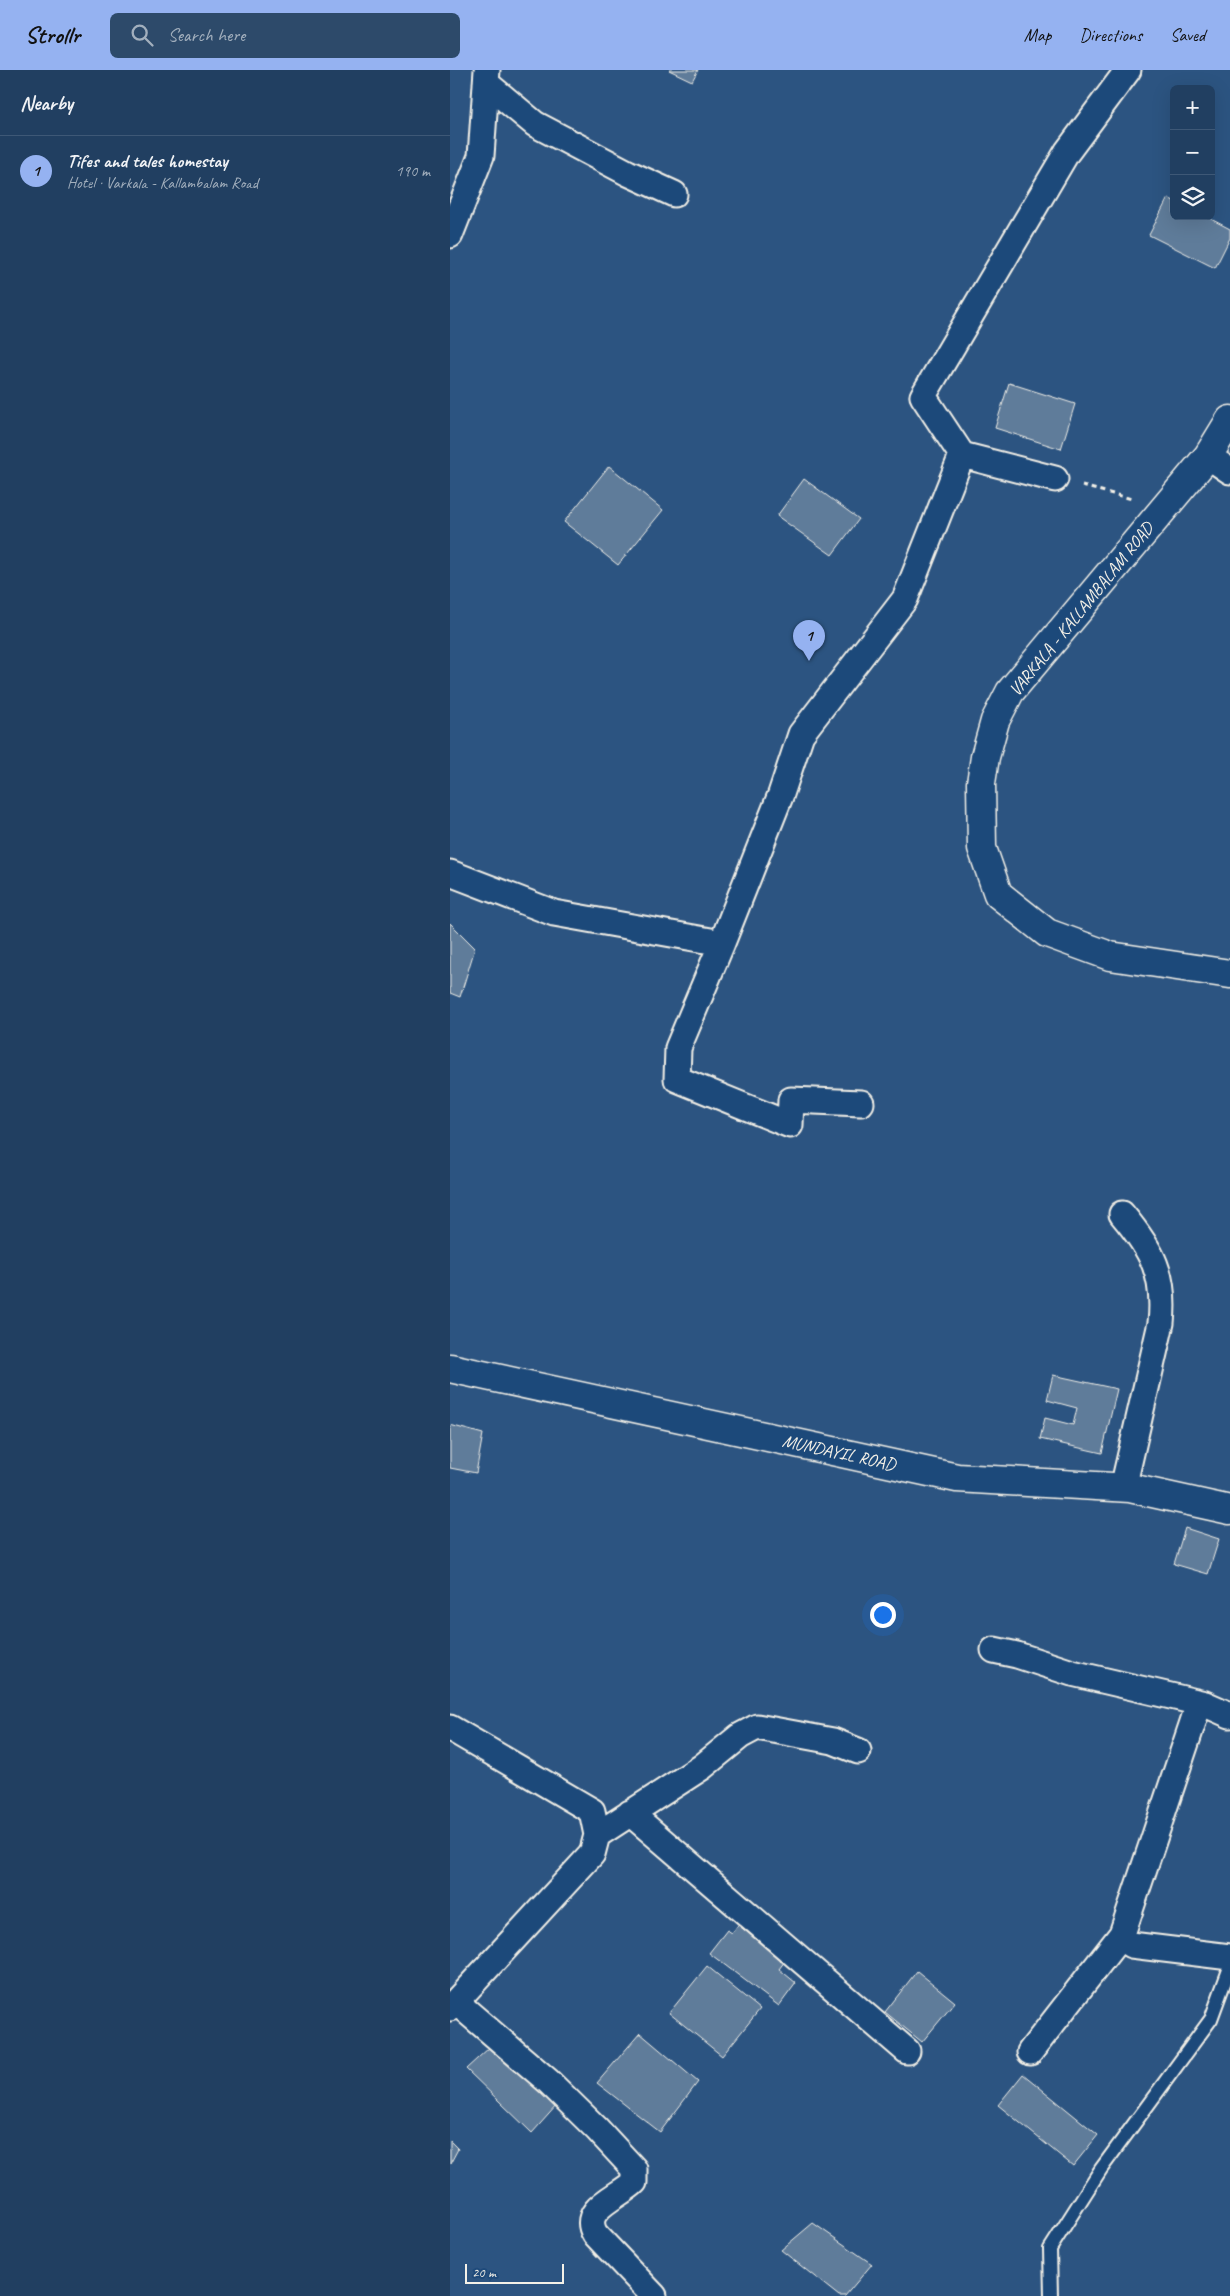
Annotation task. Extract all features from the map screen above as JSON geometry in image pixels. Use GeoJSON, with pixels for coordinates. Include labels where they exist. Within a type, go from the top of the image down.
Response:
{"type":"FeatureCollection","features":[{"type":"Feature","properties":{"kind":"main road","name":"VARKALA - KALLAMBALAM ROAD"},"geometry":{"type":"LineString","coordinates":[[1230,420],[1208,456],[1010,692],[995,721],[985,757],[981,783],[982,848],[998,894],[1047,933],[1110,956],[1230,974]]}},
{"type":"Feature","properties":{"kind":"main road","name":"MUNDAYIL ROAD"},"geometry":{"type":"LineString","coordinates":[[450,1368],[957,1478],[1123,1488],[1230,1510]]}},
{"type":"Feature","properties":{"kind":"street"},"geometry":{"type":"LineString","coordinates":[[1055,479],[962,455],[923,396],[1067,152],[1128,70]]}},
{"type":"Feature","properties":{"kind":"street"},"geometry":{"type":"LineString","coordinates":[[486,76],[535,124],[628,174],[674,194]]}},
{"type":"Feature","properties":{"kind":"street"},"geometry":{"type":"LineString","coordinates":[[450,235],[481,156],[486,76]]}},
{"type":"Feature","properties":{"kind":"street"},"geometry":{"type":"LineString","coordinates":[[861,1103],[791,1100],[790,1125],[677,1080],[678,1048],[781,794],[801,734],[905,600],[962,455]]}},
{"type":"Feature","properties":{"kind":"street"},"geometry":{"type":"LineString","coordinates":[[1208,456],[1230,471]]}},
{"type":"Feature","properties":{"kind":"street"},"geometry":{"type":"LineString","coordinates":[[450,873],[554,913],[722,943]]}},
{"type":"Feature","properties":{"kind":"street"},"geometry":{"type":"LineString","coordinates":[[1122,1214],[1140,1237],[1155,1261],[1162,1286],[1163,1303],[1161,1323],[1123,1488]]}},
{"type":"Feature","properties":{"kind":"street"},"geometry":{"type":"LineString","coordinates":[[994,1650],[1017,1654],[1072,1673],[1206,1704],[1230,1715]]}},
{"type":"Feature","properties":{"kind":"street"},"geometry":{"type":"LineString","coordinates":[[1030,2052],[1122,1934],[1198,1710],[1206,1704]]}},
{"type":"Feature","properties":{"kind":"street"},"geometry":{"type":"LineString","coordinates":[[597,1835],[702,1767],[740,1736],[757,1726],[833,1741],[858,1751]]}},
{"type":"Feature","properties":{"kind":"street"},"geometry":{"type":"LineString","coordinates":[[450,1728],[592,1811],[597,1835],[592,1854],[453,2005],[548,2081],[634,2169],[634,2182],[597,2209],[591,2218],[592,2228],[654,2296]]}},
{"type":"Feature","properties":{"kind":"street"},"geometry":{"type":"LineString","coordinates":[[630,1813],[907,2051]]}},
{"type":"Feature","properties":{"kind":"street"},"geometry":{"type":"LineString","coordinates":[[1122,1934],[1131,1945],[1230,1957]]}},
{"type":"Feature","properties":{"kind":"lane"},"geometry":{"type":"LineString","coordinates":[[1051,2296],[1050,2249],[1101,2169],[1210,2019],[1230,1967]]}},
{"type":"Feature","properties":{"kind":"path"},"geometry":{"type":"LineString","coordinates":[[1055,479],[1132,499],[1160,513]]}},
{"type":"Feature","properties":{"kind":"building"},"geometry":{"type":"Polygon","coordinates":[[[669,70],[698,70],[692,81],[669,70]]]}},
{"type":"Feature","properties":{"kind":"building"},"geometry":{"type":"Polygon","coordinates":[[[1168,198],[1170,199],[1170,220],[1213,220],[1230,229],[1230,238],[1215,268],[1149,235],[1168,198]]]}},
{"type":"Feature","properties":{"kind":"building"},"geometry":{"type":"Polygon","coordinates":[[[1009,383],[1075,404],[1061,449],[995,428],[1009,383]]]}},
{"type":"Feature","properties":{"kind":"building"},"geometry":{"type":"Polygon","coordinates":[[[609,466],[663,510],[618,565],[564,522],[609,466]]]}},
{"type":"Feature","properties":{"kind":"building"},"geometry":{"type":"Polygon","coordinates":[[[804,479],[859,519],[832,555],[777,516],[804,479]]]}},
{"type":"Feature","properties":{"kind":"building"},"geometry":{"type":"Polygon","coordinates":[[[450,923],[475,948],[460,997],[450,993],[450,923]]]}},
{"type":"Feature","properties":{"kind":"building"},"geometry":{"type":"Polygon","coordinates":[[[1053,1375],[1117,1389],[1102,1453],[1040,1439],[1045,1418],[1073,1425],[1077,1408],[1047,1400],[1053,1375]]]}},
{"type":"Feature","properties":{"kind":"building"},"geometry":{"type":"Polygon","coordinates":[[[450,1425],[483,1434],[476,1473],[450,1468],[450,1425]]]}},
{"type":"Feature","properties":{"kind":"building"},"geometry":{"type":"Polygon","coordinates":[[[1185,1528],[1219,1539],[1208,1574],[1174,1564],[1185,1528]]]}},
{"type":"Feature","properties":{"kind":"building"},"geometry":{"type":"Polygon","coordinates":[[[738,1925],[785,1961],[779,1969],[796,1983],[779,2006],[709,1953],[727,1930],[732,1933],[738,1925]]]}},
{"type":"Feature","properties":{"kind":"building"},"geometry":{"type":"Polygon","coordinates":[[[707,1966],[760,2009],[722,2056],[669,2013],[707,1966]]]}},
{"type":"Feature","properties":{"kind":"building"},"geometry":{"type":"Polygon","coordinates":[[[917,1971],[955,2002],[922,2042],[885,2012],[917,1971]]]}},
{"type":"Feature","properties":{"kind":"building"},"geometry":{"type":"Polygon","coordinates":[[[640,2033],[698,2082],[660,2132],[597,2083],[640,2033]]]}},
{"type":"Feature","properties":{"kind":"building"},"geometry":{"type":"Polygon","coordinates":[[[490,2047],[557,2105],[532,2133],[466,2069],[490,2047]]]}},
{"type":"Feature","properties":{"kind":"building"},"geometry":{"type":"Polygon","coordinates":[[[1023,2074],[1098,2135],[1073,2166],[998,2105],[1023,2074]]]}},
{"type":"Feature","properties":{"kind":"building"},"geometry":{"type":"Polygon","coordinates":[[[450,2141],[458,2149],[450,2164],[450,2141]]]}},
{"type":"Feature","properties":{"kind":"building"},"geometry":{"type":"Polygon","coordinates":[[[813,2223],[872,2264],[845,2296],[839,2296],[781,2250],[813,2223]]]}},
{"type":"Feature","properties":{"kind":"place","name":"Tifes and tales homestay"},"geometry":{"type":"Point","coordinates":[809,661]}}]}
